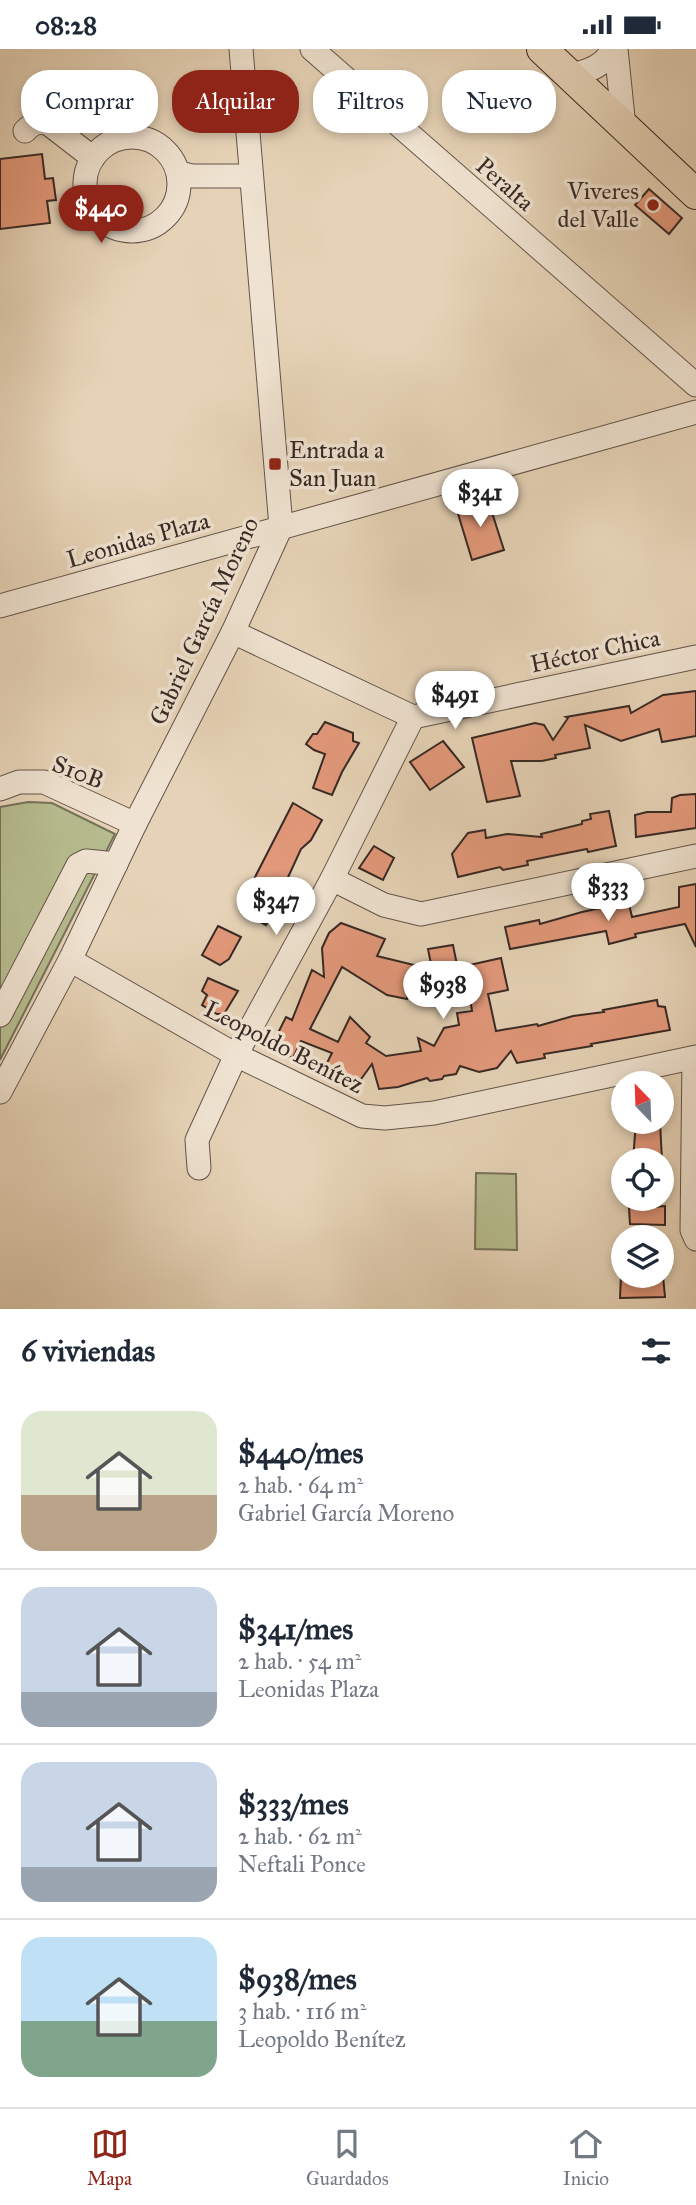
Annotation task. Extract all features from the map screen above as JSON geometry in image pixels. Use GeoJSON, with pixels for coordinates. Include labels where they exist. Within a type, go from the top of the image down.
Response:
{"type":"FeatureCollection","features":[{"type":"Feature","properties":{"kind":"main road"},"geometry":{"type":"LineString","coordinates":[[542,49],[696,194]]}},
{"type":"Feature","properties":{"kind":"street","name":"Gabriel García Moreno"},"geometry":{"type":"LineString","coordinates":[[0,1092],[70,960],[135,824],[233,632],[281,527],[241,49]]}},
{"type":"Feature","properties":{"kind":"street","name":"Peralta"},"geometry":{"type":"LineString","coordinates":[[312,49],[696,385]]}},
{"type":"Feature","properties":{"kind":"street"},"geometry":{"type":"LineString","coordinates":[[572,75],[593,69],[614,49]]}},
{"type":"Feature","properties":{"kind":"street"},"geometry":{"type":"LineString","coordinates":[[614,49],[624,127]]}},
{"type":"Feature","properties":{"kind":"street"},"geometry":{"type":"LineString","coordinates":[[61,133],[93,158]]}},
{"type":"Feature","properties":{"kind":"street"},"geometry":{"type":"LineString","coordinates":[[130,137],[146,139],[161,146],[172,158],[178,173],[179,190],[174,207],[163,219],[149,228],[124,230],[101,220],[90,207],[85,191],[86,174],[93,158],[102,148],[114,141],[130,137]]}},
{"type":"Feature","properties":{"kind":"street"},"geometry":{"type":"LineString","coordinates":[[178,173],[192,176],[251,176]]}},
{"type":"Feature","properties":{"kind":"street","name":"Leonidas Plaza"},"geometry":{"type":"LineString","coordinates":[[0,606],[696,412]]}},
{"type":"Feature","properties":{"kind":"street"},"geometry":{"type":"LineString","coordinates":[[199,1168],[197,1140],[236,1055],[332,879],[413,717],[233,632]]}},
{"type":"Feature","properties":{"kind":"street","name":"Héctor Chica"},"geometry":{"type":"LineString","coordinates":[[413,717],[696,657]]}},
{"type":"Feature","properties":{"kind":"street","name":"S10B"},"geometry":{"type":"LineString","coordinates":[[0,789],[19,782],[44,782],[135,824]]}},
{"type":"Feature","properties":{"kind":"street"},"geometry":{"type":"LineString","coordinates":[[332,879],[383,905],[421,914],[696,856]]}},
{"type":"Feature","properties":{"kind":"street"},"geometry":{"type":"LineString","coordinates":[[0,1015],[78,865],[86,861],[116,864]]}},
{"type":"Feature","properties":{"kind":"street","name":"Leopoldo Benítez"},"geometry":{"type":"LineString","coordinates":[[70,960],[236,1055],[362,1116],[385,1118],[434,1114],[695,1057]]}},
{"type":"Feature","properties":{"kind":"street"},"geometry":{"type":"LineString","coordinates":[[695,1057],[692,1230],[696,1239]]}},
{"type":"Feature","properties":{"kind":"green space"},"geometry":{"type":"Polygon","coordinates":[[[28,802],[52,803],[115,834],[0,1060],[0,807],[28,802]]]}},
{"type":"Feature","properties":{"kind":"green space"},"geometry":{"type":"Polygon","coordinates":[[[476,1173],[516,1174],[517,1250],[475,1249],[476,1173]]]}},
{"type":"Feature","properties":{"kind":"building"},"geometry":{"type":"Polygon","coordinates":[[[42,154],[45,179],[53,178],[56,200],[47,201],[50,223],[0,229],[0,159],[42,154]]]}},
{"type":"Feature","properties":{"kind":"building"},"geometry":{"type":"Polygon","coordinates":[[[649,189],[682,218],[669,234],[635,205],[649,189]]]}},
{"type":"Feature","properties":{"kind":"building"},"geometry":{"type":"Polygon","coordinates":[[[487,497],[504,550],[472,560],[456,507],[487,497]]]}},
{"type":"Feature","properties":{"kind":"building"},"geometry":{"type":"Polygon","coordinates":[[[696,691],[696,736],[662,742],[659,729],[621,741],[585,725],[590,748],[555,755],[556,758],[542,761],[511,761],[520,796],[487,802],[472,738],[535,723],[544,725],[553,740],[568,718],[566,717],[629,706],[631,713],[663,695],[696,691]]]}},
{"type":"Feature","properties":{"kind":"building"},"geometry":{"type":"Polygon","coordinates":[[[325,722],[353,733],[353,741],[359,743],[332,795],[313,788],[325,754],[306,744],[325,722]]]}},
{"type":"Feature","properties":{"kind":"building"},"geometry":{"type":"Polygon","coordinates":[[[443,741],[464,767],[430,790],[410,762],[443,741]]]}},
{"type":"Feature","properties":{"kind":"building"},"geometry":{"type":"Polygon","coordinates":[[[696,794],[696,828],[636,837],[635,815],[671,812],[672,798],[696,794]]]}},
{"type":"Feature","properties":{"kind":"building"},"geometry":{"type":"Polygon","coordinates":[[[293,803],[322,820],[311,840],[301,849],[266,925],[247,915],[262,883],[254,879],[293,803]]]}},
{"type":"Feature","properties":{"kind":"building"},"geometry":{"type":"Polygon","coordinates":[[[609,811],[616,846],[588,852],[587,849],[527,861],[528,865],[503,870],[500,867],[458,877],[452,854],[468,833],[485,830],[486,838],[507,834],[542,837],[541,834],[582,824],[582,821],[591,819],[590,814],[609,811]]]}},
{"type":"Feature","properties":{"kind":"building"},"geometry":{"type":"Polygon","coordinates":[[[374,846],[394,858],[383,880],[359,868],[374,846]]]}},
{"type":"Feature","properties":{"kind":"building"},"geometry":{"type":"Polygon","coordinates":[[[696,884],[696,947],[685,924],[635,934],[636,937],[609,944],[606,931],[510,949],[505,927],[539,920],[540,924],[623,903],[629,904],[632,917],[679,907],[679,887],[696,884]]]}},
{"type":"Feature","properties":{"kind":"building"},"geometry":{"type":"Polygon","coordinates":[[[341,923],[385,939],[377,956],[414,965],[407,999],[387,995],[342,967],[310,1029],[338,1042],[350,1017],[370,1037],[366,1043],[386,1056],[421,1051],[418,1038],[434,1046],[444,1028],[459,1025],[457,1013],[472,1011],[465,966],[501,958],[508,990],[488,994],[496,1031],[537,1024],[538,1026],[573,1016],[657,1000],[658,1006],[665,1007],[670,1030],[544,1054],[545,1058],[517,1063],[511,1051],[497,1068],[479,1072],[460,1066],[456,1074],[444,1076],[442,1079],[430,1081],[427,1078],[398,1087],[379,1089],[372,1064],[359,1082],[352,1081],[351,1085],[323,1071],[332,1053],[301,1041],[293,1058],[273,1048],[286,1017],[292,1020],[312,970],[324,977],[322,948],[329,933],[341,923]]]}},
{"type":"Feature","properties":{"kind":"building"},"geometry":{"type":"Polygon","coordinates":[[[218,926],[241,937],[229,959],[220,965],[202,955],[218,926]]]}},
{"type":"Feature","properties":{"kind":"building"},"geometry":{"type":"Polygon","coordinates":[[[453,945],[459,975],[434,979],[428,949],[453,945]]]}},
{"type":"Feature","properties":{"kind":"building"},"geometry":{"type":"Polygon","coordinates":[[[208,978],[238,991],[224,1014],[217,1014],[202,1005],[207,995],[202,991],[208,978]]]}},
{"type":"Feature","properties":{"kind":"building"},"geometry":{"type":"Polygon","coordinates":[[[635,1134],[661,1134],[661,1148],[634,1148],[635,1134]]]}},
{"type":"Feature","properties":{"kind":"building"},"geometry":{"type":"Polygon","coordinates":[[[629,1211],[665,1211],[665,1225],[630,1224],[629,1211]]]}},
{"type":"Feature","properties":{"kind":"building"},"geometry":{"type":"Polygon","coordinates":[[[620,1288],[664,1288],[665,1297],[620,1298],[620,1288]]]}},
{"type":"Feature","properties":{"kind":"place","name":"Viveres del Valle"},"geometry":{"type":"Point","coordinates":[653,205]}},
{"type":"Feature","properties":{"kind":"place","name":"Entrada a San Juan"},"geometry":{"type":"Point","coordinates":[275,464]}}]}
